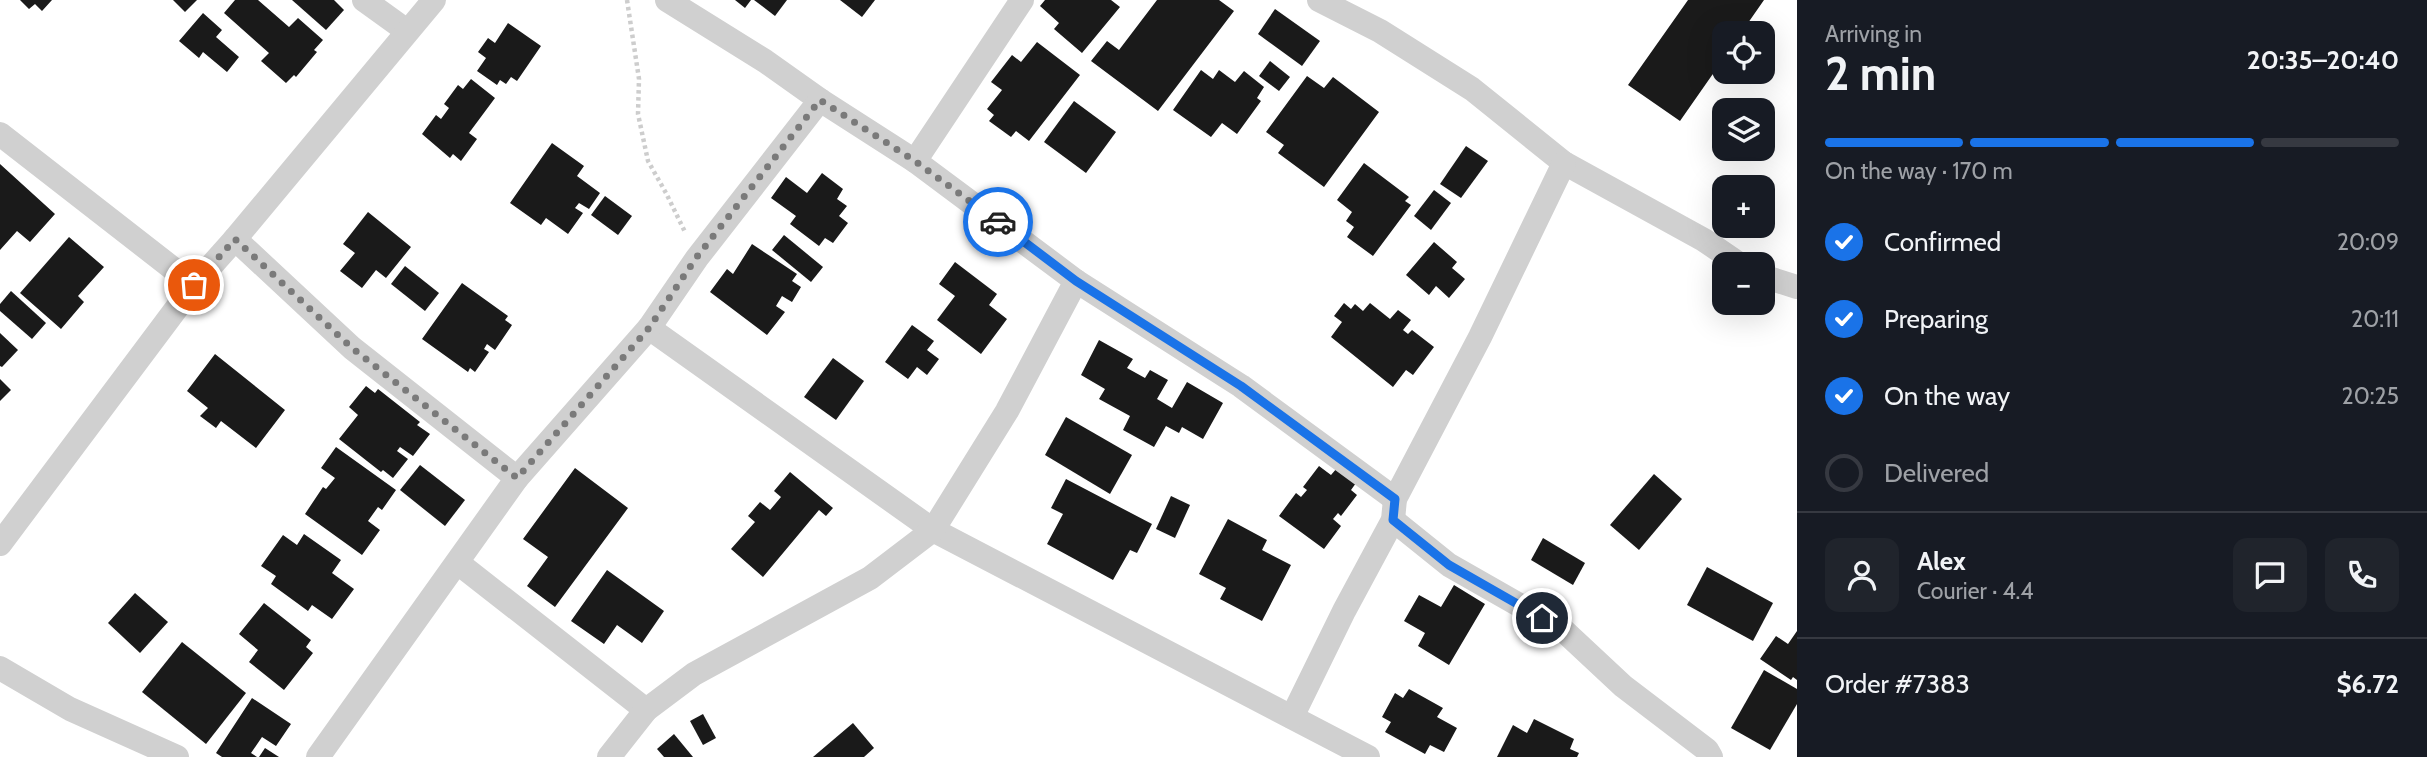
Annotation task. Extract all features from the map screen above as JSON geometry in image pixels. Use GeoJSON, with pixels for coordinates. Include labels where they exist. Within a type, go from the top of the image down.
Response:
{"type":"FeatureCollection","features":[{"type":"Feature","properties":{"kind":"street"},"geometry":{"type":"LineString","coordinates":[[364,0],[407,31]]}},
{"type":"Feature","properties":{"kind":"street"},"geometry":{"type":"LineString","coordinates":[[0,544],[194,285],[434,0]]}},
{"type":"Feature","properties":{"kind":"street"},"geometry":{"type":"LineString","coordinates":[[667,0],[765,61],[915,161],[1076,281],[1241,386],[1394,510],[1449,565],[1563,630],[1623,686],[1707,750],[1711,757]]}},
{"type":"Feature","properties":{"kind":"street"},"geometry":{"type":"LineString","coordinates":[[915,161],[1022,0]]}},
{"type":"Feature","properties":{"kind":"street"},"geometry":{"type":"LineString","coordinates":[[1318,0],[1380,31],[1472,89],[1564,163],[1721,252]]}},
{"type":"Feature","properties":{"kind":"street"},"geometry":{"type":"LineString","coordinates":[[318,757],[517,478],[649,328],[696,258],[820,100]]}},
{"type":"Feature","properties":{"kind":"street"},"geometry":{"type":"LineString","coordinates":[[0,134],[194,285]]}},
{"type":"Feature","properties":{"kind":"street"},"geometry":{"type":"LineString","coordinates":[[1292,717],[1564,163]]}},
{"type":"Feature","properties":{"kind":"street"},"geometry":{"type":"LineString","coordinates":[[235,239],[352,348],[517,478]]}},
{"type":"Feature","properties":{"kind":"street"},"geometry":{"type":"LineString","coordinates":[[1775,280],[1797,288]]}},
{"type":"Feature","properties":{"kind":"street"},"geometry":{"type":"LineString","coordinates":[[609,757],[646,710],[694,674],[870,578],[933,530],[1007,411],[1076,281]]}},
{"type":"Feature","properties":{"kind":"street"},"geometry":{"type":"LineString","coordinates":[[649,328],[933,530],[1368,757]]}},
{"type":"Feature","properties":{"kind":"street"},"geometry":{"type":"LineString","coordinates":[[458,563],[646,710]]}},
{"type":"Feature","properties":{"kind":"street"},"geometry":{"type":"LineString","coordinates":[[0,668],[70,709],[177,757]]}},
{"type":"Feature","properties":{"kind":"path"},"geometry":{"type":"LineString","coordinates":[[627,0],[639,79],[638,114],[648,161],[696,258]]}},
{"type":"Feature","properties":{"kind":"building"},"geometry":{"type":"Polygon","coordinates":[[[20,0],[52,0],[42,11],[35,4],[29,9],[20,0]]]}},
{"type":"Feature","properties":{"kind":"building"},"geometry":{"type":"Polygon","coordinates":[[[173,0],[197,0],[185,12],[173,0]]]}},
{"type":"Feature","properties":{"kind":"building"},"geometry":{"type":"Polygon","coordinates":[[[235,0],[258,0],[289,27],[298,18],[323,40],[314,50],[317,52],[296,77],[294,75],[286,83],[261,61],[269,53],[224,13],[235,0]]]}},
{"type":"Feature","properties":{"kind":"building"},"geometry":{"type":"Polygon","coordinates":[[[292,0],[334,0],[344,10],[326,30],[292,0]]]}},
{"type":"Feature","properties":{"kind":"building"},"geometry":{"type":"Polygon","coordinates":[[[735,0],[751,0],[745,8],[735,0]]]}},
{"type":"Feature","properties":{"kind":"building"},"geometry":{"type":"Polygon","coordinates":[[[754,0],[787,0],[775,16],[754,0]]]}},
{"type":"Feature","properties":{"kind":"building"},"geometry":{"type":"Polygon","coordinates":[[[840,0],[875,0],[862,17],[840,0]]]}},
{"type":"Feature","properties":{"kind":"building"},"geometry":{"type":"Polygon","coordinates":[[[1045,0],[1111,0],[1120,7],[1082,53],[1054,29],[1059,23],[1040,6],[1045,0]]]}},
{"type":"Feature","properties":{"kind":"building"},"geometry":{"type":"Polygon","coordinates":[[[1157,0],[1219,0],[1234,11],[1158,111],[1091,61],[1107,41],[1119,50],[1157,0]]]}},
{"type":"Feature","properties":{"kind":"building"},"geometry":{"type":"Polygon","coordinates":[[[1688,0],[1764,0],[1749,21],[1712,21],[1712,75],[1680,121],[1628,85],[1688,0]]]}},
{"type":"Feature","properties":{"kind":"building"},"geometry":{"type":"Polygon","coordinates":[[[1275,9],[1320,41],[1302,66],[1258,34],[1275,9]]]}},
{"type":"Feature","properties":{"kind":"building"},"geometry":{"type":"Polygon","coordinates":[[[203,13],[222,30],[216,37],[239,57],[227,72],[203,52],[199,58],[179,41],[203,13]]]}},
{"type":"Feature","properties":{"kind":"building"},"geometry":{"type":"Polygon","coordinates":[[[508,23],[541,46],[517,81],[511,77],[506,84],[500,80],[497,85],[477,71],[486,58],[478,52],[488,38],[495,43],[508,23]]]}},
{"type":"Feature","properties":{"kind":"building"},"geometry":{"type":"Polygon","coordinates":[[[1037,42],[1080,75],[1029,141],[1016,131],[1011,137],[989,121],[994,115],[987,109],[1002,90],[991,82],[1012,55],[1021,62],[1037,42]]]}},
{"type":"Feature","properties":{"kind":"building"},"geometry":{"type":"Polygon","coordinates":[[[1270,61],[1290,77],[1279,91],[1259,76],[1270,61]]]}},
{"type":"Feature","properties":{"kind":"building"},"geometry":{"type":"Polygon","coordinates":[[[1201,70],[1213,79],[1219,70],[1235,82],[1244,71],[1264,87],[1257,98],[1261,101],[1237,134],[1222,123],[1211,137],[1173,110],[1201,70]]]}},
{"type":"Feature","properties":{"kind":"building"},"geometry":{"type":"Polygon","coordinates":[[[1307,76],[1324,88],[1333,77],[1379,112],[1324,187],[1278,153],[1284,145],[1266,132],[1307,76]]]}},
{"type":"Feature","properties":{"kind":"building"},"geometry":{"type":"Polygon","coordinates":[[[471,79],[495,98],[469,133],[477,139],[461,161],[453,154],[450,158],[422,134],[436,115],[441,119],[449,108],[444,104],[458,85],[463,89],[471,79]]]}},
{"type":"Feature","properties":{"kind":"building"},"geometry":{"type":"Polygon","coordinates":[[[1074,101],[1116,132],[1086,173],[1044,142],[1074,101]]]}},
{"type":"Feature","properties":{"kind":"building"},"geometry":{"type":"Polygon","coordinates":[[[552,143],[584,166],[577,176],[600,193],[589,209],[579,203],[575,208],[583,213],[568,234],[546,218],[541,225],[510,203],[552,143]]]}},
{"type":"Feature","properties":{"kind":"building"},"geometry":{"type":"Polygon","coordinates":[[[1466,146],[1488,161],[1461,198],[1440,184],[1466,146]]]}},
{"type":"Feature","properties":{"kind":"building"},"geometry":{"type":"Polygon","coordinates":[[[1364,163],[1409,197],[1405,201],[1411,205],[1373,256],[1347,237],[1354,227],[1346,221],[1352,212],[1337,200],[1364,163]]]}},
{"type":"Feature","properties":{"kind":"building"},"geometry":{"type":"Polygon","coordinates":[[[0,164],[55,214],[30,242],[17,231],[0,250],[0,164]]]}},
{"type":"Feature","properties":{"kind":"building"},"geometry":{"type":"Polygon","coordinates":[[[822,173],[843,189],[837,199],[847,206],[839,216],[848,223],[833,243],[825,238],[819,246],[790,224],[796,216],[771,198],[786,177],[807,193],[822,173]]]}},
{"type":"Feature","properties":{"kind":"building"},"geometry":{"type":"Polygon","coordinates":[[[1434,190],[1451,203],[1431,230],[1414,216],[1434,190]]]}},
{"type":"Feature","properties":{"kind":"building"},"geometry":{"type":"Polygon","coordinates":[[[605,196],[632,216],[618,235],[591,215],[605,196]]]}},
{"type":"Feature","properties":{"kind":"building"},"geometry":{"type":"Polygon","coordinates":[[[368,212],[411,247],[386,278],[376,270],[362,288],[340,271],[355,253],[343,244],[368,212]]]}},
{"type":"Feature","properties":{"kind":"building"},"geometry":{"type":"Polygon","coordinates":[[[784,235],[823,267],[811,282],[772,250],[784,235]]]}},
{"type":"Feature","properties":{"kind":"building"},"geometry":{"type":"Polygon","coordinates":[[[69,237],[104,267],[78,296],[84,302],[61,329],[20,293],[69,237]]]}},
{"type":"Feature","properties":{"kind":"building"},"geometry":{"type":"Polygon","coordinates":[[[1434,242],[1457,262],[1452,268],[1465,279],[1449,298],[1436,286],[1429,295],[1406,275],[1434,242]]]}},
{"type":"Feature","properties":{"kind":"building"},"geometry":{"type":"Polygon","coordinates":[[[752,244],[797,274],[792,281],[801,287],[792,302],[782,296],[776,306],[785,312],[767,335],[710,292],[727,269],[733,274],[752,244]]]}},
{"type":"Feature","properties":{"kind":"building"},"geometry":{"type":"Polygon","coordinates":[[[955,262],[997,294],[989,305],[1007,319],[981,354],[937,320],[955,296],[939,284],[955,262]]]}},
{"type":"Feature","properties":{"kind":"building"},"geometry":{"type":"Polygon","coordinates":[[[405,266],[439,293],[425,311],[391,284],[405,266]]]}},
{"type":"Feature","properties":{"kind":"building"},"geometry":{"type":"Polygon","coordinates":[[[462,283],[508,316],[505,320],[512,325],[495,350],[487,344],[484,349],[489,352],[475,372],[470,368],[468,372],[422,339],[462,283]]]}},
{"type":"Feature","properties":{"kind":"building"},"geometry":{"type":"Polygon","coordinates":[[[11,291],[46,323],[32,339],[0,311],[0,304],[11,291]]]}},
{"type":"Feature","properties":{"kind":"building"},"geometry":{"type":"Polygon","coordinates":[[[1344,303],[1351,309],[1355,304],[1363,311],[1370,303],[1390,319],[1398,310],[1411,320],[1403,330],[1408,334],[1412,330],[1434,347],[1413,375],[1406,370],[1393,387],[1331,337],[1342,322],[1334,316],[1344,303]]]}},
{"type":"Feature","properties":{"kind":"building"},"geometry":{"type":"Polygon","coordinates":[[[912,325],[934,341],[927,350],[939,359],[927,375],[917,367],[908,379],[885,362],[912,325]]]}},
{"type":"Feature","properties":{"kind":"building"},"geometry":{"type":"Polygon","coordinates":[[[0,333],[18,350],[2,367],[0,366],[0,333]]]}},
{"type":"Feature","properties":{"kind":"building"},"geometry":{"type":"Polygon","coordinates":[[[1099,340],[1133,359],[1127,368],[1145,378],[1150,370],[1168,380],[1157,399],[1172,408],[1187,382],[1223,403],[1203,439],[1182,427],[1179,433],[1166,426],[1154,447],[1123,430],[1130,416],[1099,399],[1105,389],[1081,375],[1099,340]]]}},
{"type":"Feature","properties":{"kind":"building"},"geometry":{"type":"Polygon","coordinates":[[[215,354],[285,410],[256,448],[221,421],[216,428],[200,416],[208,408],[187,391],[215,354]]]}},
{"type":"Feature","properties":{"kind":"building"},"geometry":{"type":"Polygon","coordinates":[[[833,358],[864,381],[836,420],[804,397],[833,358]]]}},
{"type":"Feature","properties":{"kind":"building"},"geometry":{"type":"Polygon","coordinates":[[[0,379],[11,390],[0,401],[0,379]]]}},
{"type":"Feature","properties":{"kind":"building"},"geometry":{"type":"Polygon","coordinates":[[[366,386],[375,393],[378,389],[420,422],[417,425],[430,434],[413,456],[400,447],[397,451],[408,459],[393,478],[383,470],[381,472],[339,439],[358,415],[349,407],[366,386]]]}},
{"type":"Feature","properties":{"kind":"building"},"geometry":{"type":"Polygon","coordinates":[[[1066,417],[1132,455],[1110,494],[1045,455],[1066,417]]]}},
{"type":"Feature","properties":{"kind":"building"},"geometry":{"type":"Polygon","coordinates":[[[336,447],[396,490],[382,510],[378,507],[368,521],[380,530],[362,555],[305,514],[323,487],[326,489],[335,478],[321,468],[336,447]]]}},
{"type":"Feature","properties":{"kind":"building"},"geometry":{"type":"Polygon","coordinates":[[[420,465],[465,500],[445,526],[400,490],[420,465]]]}},
{"type":"Feature","properties":{"kind":"building"},"geometry":{"type":"Polygon","coordinates":[[[1319,466],[1331,475],[1337,468],[1356,483],[1351,490],[1357,495],[1341,516],[1338,513],[1333,519],[1341,526],[1324,549],[1279,516],[1296,493],[1301,497],[1307,490],[1303,487],[1319,466]]]}},
{"type":"Feature","properties":{"kind":"building"},"geometry":{"type":"Polygon","coordinates":[[[575,468],[628,508],[555,607],[527,586],[548,557],[523,539],[575,468]]]}},
{"type":"Feature","properties":{"kind":"building"},"geometry":{"type":"Polygon","coordinates":[[[790,472],[833,508],[826,516],[819,510],[763,577],[731,549],[755,522],[748,516],[760,502],[770,510],[781,497],[774,491],[790,472]]]}},
{"type":"Feature","properties":{"kind":"building"},"geometry":{"type":"Polygon","coordinates":[[[1654,474],[1682,499],[1639,550],[1610,525],[1654,474]]]}},
{"type":"Feature","properties":{"kind":"building"},"geometry":{"type":"Polygon","coordinates":[[[1066,479],[1152,524],[1137,553],[1130,550],[1113,580],[1047,544],[1063,514],[1051,508],[1066,479]]]}},
{"type":"Feature","properties":{"kind":"building"},"geometry":{"type":"Polygon","coordinates":[[[1171,496],[1190,505],[1175,538],[1156,529],[1171,496]]]}},
{"type":"Feature","properties":{"kind":"building"},"geometry":{"type":"Polygon","coordinates":[[[1228,519],[1267,540],[1262,550],[1291,565],[1262,621],[1220,599],[1226,588],[1199,574],[1228,519]]]}},
{"type":"Feature","properties":{"kind":"building"},"geometry":{"type":"Polygon","coordinates":[[[304,534],[341,560],[332,573],[354,589],[332,619],[312,605],[308,611],[271,584],[276,576],[261,566],[283,535],[297,545],[304,534]]]}},
{"type":"Feature","properties":{"kind":"building"},"geometry":{"type":"Polygon","coordinates":[[[1543,538],[1585,563],[1573,585],[1531,560],[1543,538]]]}},
{"type":"Feature","properties":{"kind":"building"},"geometry":{"type":"Polygon","coordinates":[[[1707,567],[1773,603],[1753,641],[1687,605],[1707,567]]]}},
{"type":"Feature","properties":{"kind":"building"},"geometry":{"type":"Polygon","coordinates":[[[607,570],[664,611],[642,643],[617,625],[604,644],[571,621],[607,570]]]}},
{"type":"Feature","properties":{"kind":"building"},"geometry":{"type":"Polygon","coordinates":[[[1454,585],[1485,604],[1449,665],[1418,646],[1425,633],[1404,621],[1419,595],[1441,607],[1454,585]]]}},
{"type":"Feature","properties":{"kind":"building"},"geometry":{"type":"Polygon","coordinates":[[[135,593],[168,622],[140,653],[108,623],[135,593]]]}},
{"type":"Feature","properties":{"kind":"building"},"geometry":{"type":"Polygon","coordinates":[[[264,603],[311,640],[306,647],[313,653],[284,690],[249,662],[258,650],[239,634],[264,603]]]}},
{"type":"Feature","properties":{"kind":"building"},"geometry":{"type":"Polygon","coordinates":[[[1797,631],[1797,680],[1793,677],[1791,680],[1760,659],[1776,636],[1788,644],[1797,631]]]}},
{"type":"Feature","properties":{"kind":"building"},"geometry":{"type":"Polygon","coordinates":[[[182,642],[246,693],[206,744],[142,692],[182,642]]]}},
{"type":"Feature","properties":{"kind":"building"},"geometry":{"type":"Polygon","coordinates":[[[1764,670],[1797,689],[1797,704],[1770,750],[1731,728],[1764,670]]]}},
{"type":"Feature","properties":{"kind":"building"},"geometry":{"type":"Polygon","coordinates":[[[1409,689],[1443,708],[1437,717],[1457,728],[1444,752],[1430,745],[1425,754],[1385,732],[1391,722],[1382,717],[1395,693],[1403,698],[1409,689]]]}},
{"type":"Feature","properties":{"kind":"building"},"geometry":{"type":"Polygon","coordinates":[[[252,698],[291,724],[276,746],[262,737],[251,753],[257,757],[222,757],[216,753],[252,698]]]}},
{"type":"Feature","properties":{"kind":"building"},"geometry":{"type":"Polygon","coordinates":[[[703,714],[716,738],[703,745],[690,721],[703,714]]]}},
{"type":"Feature","properties":{"kind":"building"},"geometry":{"type":"Polygon","coordinates":[[[1534,719],[1574,739],[1570,749],[1579,753],[1577,757],[1497,757],[1513,725],[1527,733],[1534,719]]]}},
{"type":"Feature","properties":{"kind":"building"},"geometry":{"type":"Polygon","coordinates":[[[853,723],[874,748],[864,757],[813,757],[853,723]]]}},
{"type":"Feature","properties":{"kind":"building"},"geometry":{"type":"Polygon","coordinates":[[[674,734],[693,757],[664,757],[657,749],[674,734]]]}},
{"type":"Feature","properties":{"kind":"building"},"geometry":{"type":"Polygon","coordinates":[[[265,748],[279,757],[259,757],[265,748]]]}},
{"type":"Feature","properties":{"kind":"way so far"},"geometry":{"type":"LineString","coordinates":[[194,285],[235,239],[352,348],[517,478],[649,328],[696,258],[820,100],[915,161],[998,222]]}},
{"type":"Feature","properties":{"kind":"route"},"geometry":{"type":"LineString","coordinates":[[998,222],[1076,281],[1241,386],[1395,499],[1393,520],[1449,565],[1542,618]]}}]}
